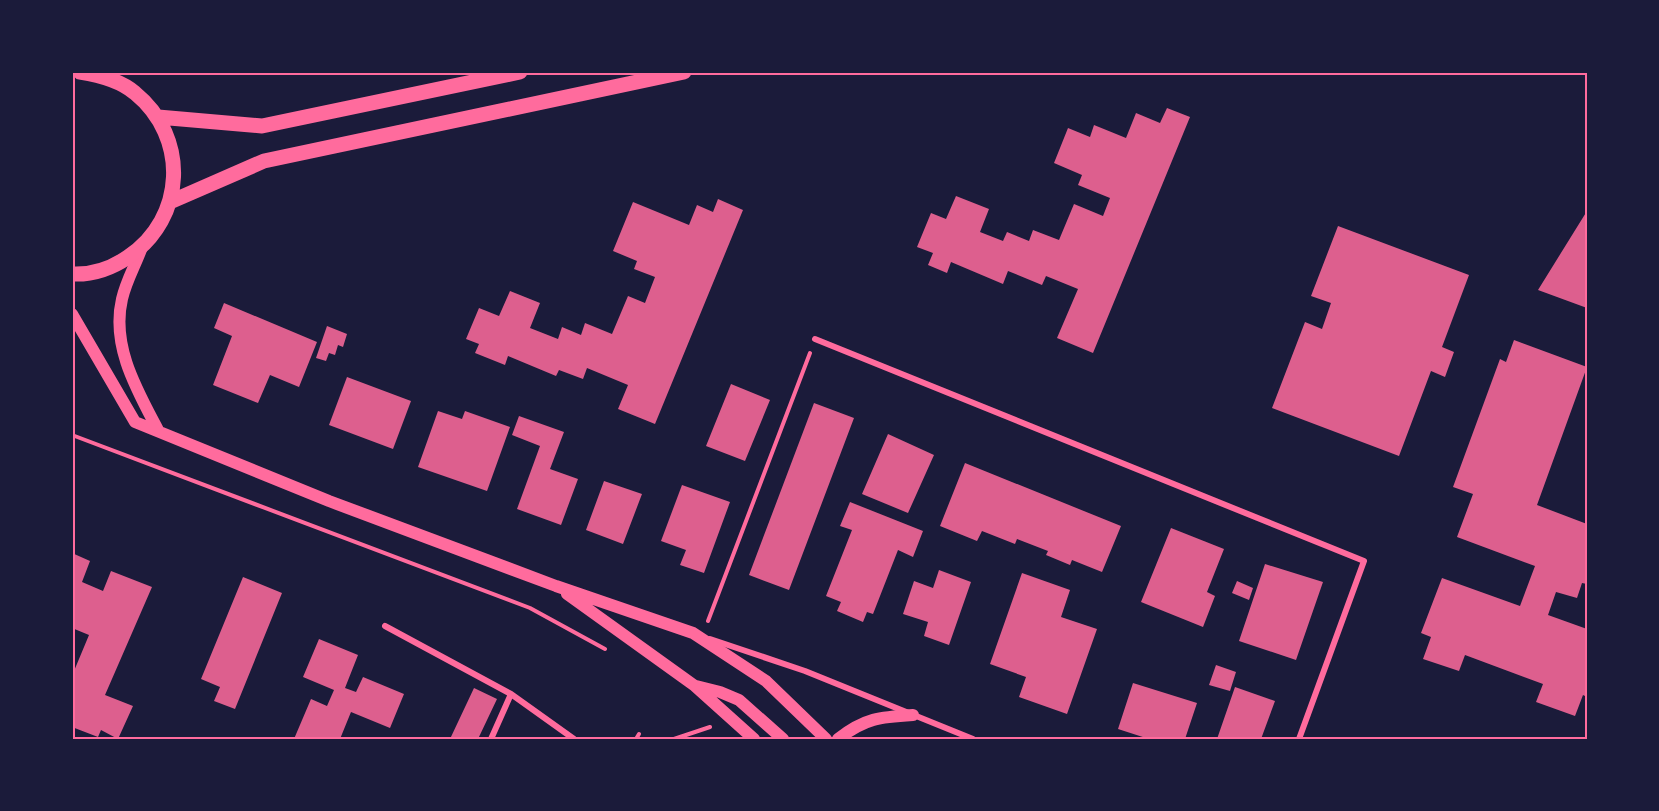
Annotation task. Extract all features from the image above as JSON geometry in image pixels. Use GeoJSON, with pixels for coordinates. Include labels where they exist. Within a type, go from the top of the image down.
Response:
{"type":"FeatureCollection","features":[{"type":"Feature","properties":{"kind":"main road"},"geometry":{"type":"LineString","coordinates":[[72,274],[83,274],[115,265],[142,247],[159,226],[170,202],[174,173],[170,144],[158,117],[134,92],[104,76],[80,72]]}},
{"type":"Feature","properties":{"kind":"main road"},"geometry":{"type":"LineString","coordinates":[[158,117],[262,126],[520,72]]}},
{"type":"Feature","properties":{"kind":"main road"},"geometry":{"type":"LineString","coordinates":[[170,202],[264,161],[684,72]]}},
{"type":"Feature","properties":{"kind":"main road"},"geometry":{"type":"LineString","coordinates":[[142,247],[122,299],[120,327],[124,357],[133,383],[158,430]]}},
{"type":"Feature","properties":{"kind":"main road"},"geometry":{"type":"LineString","coordinates":[[72,314],[135,422],[329,501],[556,586],[693,633],[766,681],[826,739]]}},
{"type":"Feature","properties":{"kind":"main road"},"geometry":{"type":"LineString","coordinates":[[556,586],[695,686],[754,739]]}},
{"type":"Feature","properties":{"kind":"main road"},"geometry":{"type":"LineString","coordinates":[[695,686],[720,692],[739,700],[783,739]]}},
{"type":"Feature","properties":{"kind":"main road"},"geometry":{"type":"LineString","coordinates":[[838,739],[867,721],[913,715]]}},
{"type":"Feature","properties":{"kind":"street"},"geometry":{"type":"LineString","coordinates":[[815,339],[1364,561],[1299,739]]}},
{"type":"Feature","properties":{"kind":"street"},"geometry":{"type":"LineString","coordinates":[[385,626],[511,694],[574,739]]}},
{"type":"Feature","properties":{"kind":"street"},"geometry":{"type":"LineString","coordinates":[[693,633],[805,671],[973,739]]}},
{"type":"Feature","properties":{"kind":"street"},"geometry":{"type":"LineString","coordinates":[[491,739],[511,694]]}},
{"type":"Feature","properties":{"kind":"path"},"geometry":{"type":"LineString","coordinates":[[708,623],[815,339]]}},
{"type":"Feature","properties":{"kind":"path"},"geometry":{"type":"LineString","coordinates":[[72,435],[530,608],[612,653]]}},
{"type":"Feature","properties":{"kind":"path"},"geometry":{"type":"LineString","coordinates":[[674,739],[711,727],[702,720]]}},
{"type":"Feature","properties":{"kind":"path"},"geometry":{"type":"LineString","coordinates":[[636,739],[639,734]]}},
{"type":"Feature","properties":{"kind":"building"},"geometry":{"type":"Polygon","coordinates":[[[1167,108],[1190,117],[1093,353],[1057,338],[1078,289],[1046,276],[1042,285],[1008,271],[1003,284],[951,262],[947,273],[928,265],[933,253],[917,247],[931,213],[946,219],[956,196],[989,209],[980,232],[1003,241],[1007,232],[1029,241],[1033,230],[1059,240],[1074,204],[1103,216],[1110,198],[1078,185],[1082,175],[1054,163],[1068,128],[1090,137],[1094,125],[1126,138],[1136,113],[1160,123],[1167,108]]]}},
{"type":"Feature","properties":{"kind":"building"},"geometry":{"type":"Polygon","coordinates":[[[718,199],[743,210],[655,424],[618,409],[628,385],[587,368],[583,379],[559,370],[556,376],[508,356],[505,365],[475,353],[479,344],[466,339],[479,308],[499,316],[510,291],[540,303],[530,328],[558,339],[562,327],[581,335],[585,323],[612,334],[628,296],[645,303],[655,277],[634,269],[637,261],[613,251],[633,202],[689,225],[697,205],[713,212],[718,199]]]}},
{"type":"Feature","properties":{"kind":"building"},"geometry":{"type":"Polygon","coordinates":[[[1587,211],[1587,308],[1538,290],[1587,211]]]}},
{"type":"Feature","properties":{"kind":"building"},"geometry":{"type":"Polygon","coordinates":[[[1338,226],[1469,275],[1442,347],[1454,352],[1445,377],[1431,371],[1399,456],[1272,408],[1305,322],[1322,329],[1331,303],[1311,296],[1338,226]]]}},
{"type":"Feature","properties":{"kind":"building"},"geometry":{"type":"Polygon","coordinates":[[[224,303],[317,342],[299,387],[270,375],[258,403],[213,385],[232,336],[214,328],[224,303]]]}},
{"type":"Feature","properties":{"kind":"building"},"geometry":{"type":"Polygon","coordinates":[[[327,326],[347,334],[343,347],[338,345],[335,355],[329,353],[326,361],[316,358],[327,326]]]}},
{"type":"Feature","properties":{"kind":"building"},"geometry":{"type":"Polygon","coordinates":[[[1514,340],[1587,367],[1537,505],[1587,524],[1587,584],[1582,583],[1577,598],[1556,592],[1548,615],[1587,629],[1587,697],[1583,695],[1575,716],[1536,702],[1543,684],[1465,655],[1459,671],[1423,659],[1431,637],[1421,633],[1442,578],[1520,606],[1535,566],[1457,537],[1473,494],[1453,487],[1500,359],[1506,362],[1514,340]]]}},
{"type":"Feature","properties":{"kind":"building"},"geometry":{"type":"Polygon","coordinates":[[[347,377],[411,401],[393,449],[329,425],[347,377]]]}},
{"type":"Feature","properties":{"kind":"building"},"geometry":{"type":"Polygon","coordinates":[[[731,384],[770,400],[745,461],[706,446],[731,384]]]}},
{"type":"Feature","properties":{"kind":"building"},"geometry":{"type":"Polygon","coordinates":[[[814,403],[854,418],[789,590],[749,575],[814,403]]]}},
{"type":"Feature","properties":{"kind":"building"},"geometry":{"type":"Polygon","coordinates":[[[438,411],[462,419],[465,411],[510,427],[487,491],[418,467],[438,411]]]}},
{"type":"Feature","properties":{"kind":"building"},"geometry":{"type":"Polygon","coordinates":[[[519,416],[564,432],[550,469],[578,479],[561,525],[517,509],[540,446],[512,435],[519,416]]]}},
{"type":"Feature","properties":{"kind":"building"},"geometry":{"type":"Polygon","coordinates":[[[888,434],[934,455],[908,513],[862,494],[888,434]]]}},
{"type":"Feature","properties":{"kind":"building"},"geometry":{"type":"Polygon","coordinates":[[[965,463],[1121,526],[1102,572],[1072,560],[1070,565],[1046,555],[1048,551],[1017,539],[1015,544],[982,531],[977,541],[940,526],[965,463]]]}},
{"type":"Feature","properties":{"kind":"building"},"geometry":{"type":"Polygon","coordinates":[[[604,481],[642,494],[623,544],[586,530],[604,481]]]}},
{"type":"Feature","properties":{"kind":"building"},"geometry":{"type":"Polygon","coordinates":[[[682,485],[730,502],[704,573],[680,565],[686,550],[661,541],[682,485]]]}},
{"type":"Feature","properties":{"kind":"building"},"geometry":{"type":"Polygon","coordinates":[[[850,502],[923,531],[913,557],[898,550],[873,614],[867,612],[863,622],[837,611],[841,602],[826,596],[852,530],[840,526],[850,502]]]}},
{"type":"Feature","properties":{"kind":"building"},"geometry":{"type":"Polygon","coordinates":[[[1171,528],[1224,549],[1207,592],[1215,596],[1203,627],[1141,602],[1171,528]]]}},
{"type":"Feature","properties":{"kind":"building"},"geometry":{"type":"Polygon","coordinates":[[[72,553],[90,561],[82,582],[103,591],[111,571],[152,587],[105,695],[133,706],[118,739],[101,730],[98,737],[72,727],[72,670],[74,671],[89,635],[72,628],[72,553]]]}},
{"type":"Feature","properties":{"kind":"building"},"geometry":{"type":"Polygon","coordinates":[[[1265,564],[1323,582],[1296,660],[1239,641],[1265,564]]]}},
{"type":"Feature","properties":{"kind":"building"},"geometry":{"type":"Polygon","coordinates":[[[939,570],[971,582],[949,645],[924,636],[928,622],[903,614],[914,581],[933,588],[939,570]]]}},
{"type":"Feature","properties":{"kind":"building"},"geometry":{"type":"Polygon","coordinates":[[[1022,573],[1070,590],[1061,617],[1097,629],[1067,714],[1019,697],[1026,677],[990,664],[1022,573]]]}},
{"type":"Feature","properties":{"kind":"building"},"geometry":{"type":"Polygon","coordinates":[[[243,577],[282,593],[235,709],[214,701],[220,687],[201,679],[243,577]]]}},
{"type":"Feature","properties":{"kind":"building"},"geometry":{"type":"Polygon","coordinates":[[[1237,581],[1253,588],[1249,600],[1232,593],[1237,581]]]}},
{"type":"Feature","properties":{"kind":"building"},"geometry":{"type":"Polygon","coordinates":[[[319,639],[358,655],[345,688],[356,692],[363,677],[404,694],[390,728],[351,712],[340,739],[294,739],[311,699],[327,706],[334,690],[303,677],[319,639]]]}},
{"type":"Feature","properties":{"kind":"building"},"geometry":{"type":"Polygon","coordinates":[[[1216,665],[1236,672],[1230,691],[1209,685],[1216,665]]]}},
{"type":"Feature","properties":{"kind":"building"},"geometry":{"type":"Polygon","coordinates":[[[1133,683],[1197,703],[1185,739],[1149,739],[1118,729],[1133,683]]]}},
{"type":"Feature","properties":{"kind":"building"},"geometry":{"type":"Polygon","coordinates":[[[1235,687],[1275,701],[1261,739],[1217,739],[1235,687]]]}},
{"type":"Feature","properties":{"kind":"building"},"geometry":{"type":"Polygon","coordinates":[[[474,688],[497,699],[478,739],[450,739],[474,688]]]}}]}
